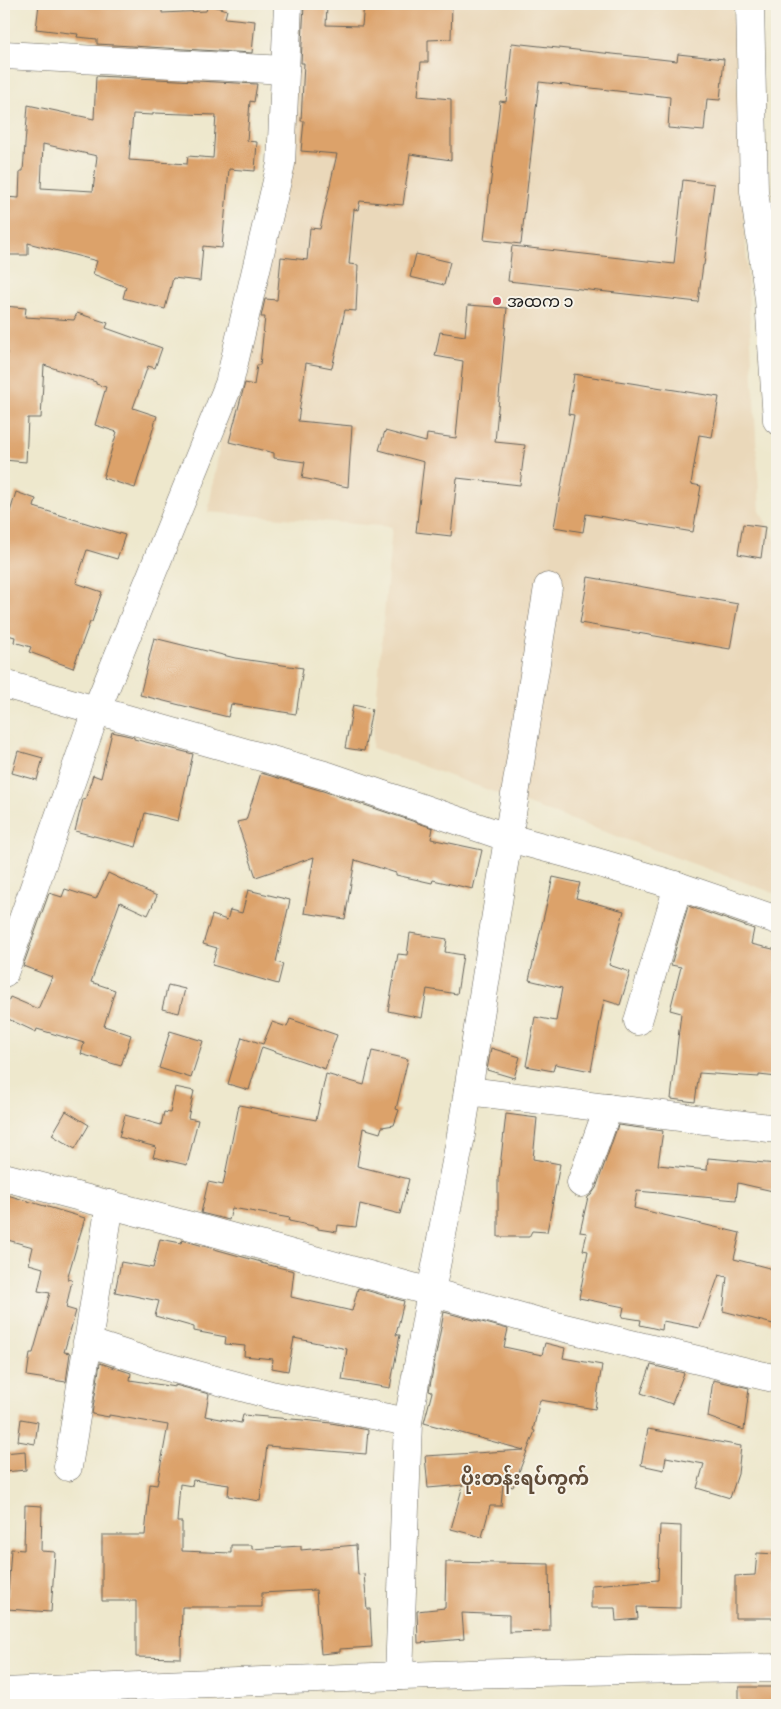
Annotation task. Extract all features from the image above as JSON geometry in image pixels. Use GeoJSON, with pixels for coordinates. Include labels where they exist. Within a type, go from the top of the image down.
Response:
{"type":"FeatureCollection","features":[{"type":"Feature","properties":{"kind":"street"},"geometry":{"type":"LineString","coordinates":[[4,973],[96,711],[230,384],[281,164],[288,4]]}},
{"type":"Feature","properties":{"kind":"street"},"geometry":{"type":"LineString","coordinates":[[750,4],[754,191],[769,298],[777,420]]}},
{"type":"Feature","properties":{"kind":"street"},"geometry":{"type":"LineString","coordinates":[[4,55],[285,70]]}},
{"type":"Feature","properties":{"kind":"street"},"geometry":{"type":"LineString","coordinates":[[399,1676],[408,1422],[460,1141],[548,587]]}},
{"type":"Feature","properties":{"kind":"street"},"geometry":{"type":"LineString","coordinates":[[4,684],[328,776],[509,838],[678,886],[777,920]]}},
{"type":"Feature","properties":{"kind":"street"},"geometry":{"type":"LineString","coordinates":[[638,1021],[678,886]]}},
{"type":"Feature","properties":{"kind":"street"},"geometry":{"type":"LineString","coordinates":[[468,1090],[777,1129]]}},
{"type":"Feature","properties":{"kind":"street"},"geometry":{"type":"LineString","coordinates":[[582,1183],[608,1108]]}},
{"type":"Feature","properties":{"kind":"street"},"geometry":{"type":"LineString","coordinates":[[4,1177],[110,1204],[536,1321],[777,1379]]}},
{"type":"Feature","properties":{"kind":"street"},"geometry":{"type":"LineString","coordinates":[[68,1467],[110,1204]]}},
{"type":"Feature","properties":{"kind":"street"},"geometry":{"type":"LineString","coordinates":[[87,1342],[149,1362],[271,1395],[408,1422]]}},
{"type":"Feature","properties":{"kind":"street"},"geometry":{"type":"LineString","coordinates":[[4,1692],[399,1676],[678,1668],[777,1668]]}},
{"type":"Feature","properties":{"kind":"shaded area","name":"အထက ၁"},"geometry":{"type":"Polygon","coordinates":[[[293,4],[733,4],[760,512],[777,543],[777,894],[372,748],[392,527],[208,512],[283,90],[293,4]]]}},
{"type":"Feature","properties":{"kind":"building"},"geometry":{"type":"Polygon","coordinates":[[[39,4],[162,4],[162,13],[206,11],[208,5],[227,10],[225,18],[255,21],[252,53],[97,44],[97,39],[77,37],[78,34],[36,29],[39,4]]]}},
{"type":"Feature","properties":{"kind":"building"},"geometry":{"type":"Polygon","coordinates":[[[364,4],[452,4],[451,39],[428,40],[428,62],[421,62],[418,96],[451,99],[451,160],[410,154],[403,205],[360,201],[358,210],[354,209],[349,264],[358,265],[356,311],[345,310],[332,368],[306,363],[298,421],[352,426],[348,487],[302,478],[305,462],[274,458],[274,453],[229,442],[245,383],[254,385],[257,365],[260,365],[265,317],[261,317],[265,299],[277,300],[281,257],[307,260],[310,228],[320,229],[337,154],[301,151],[304,121],[301,121],[304,63],[301,63],[304,5],[327,7],[326,25],[362,26],[364,4]]]}},
{"type":"Feature","properties":{"kind":"building"},"geometry":{"type":"Polygon","coordinates":[[[512,43],[677,61],[678,54],[724,59],[720,100],[707,99],[704,131],[668,128],[670,97],[539,82],[521,244],[484,240],[500,101],[506,102],[512,43]]]}},
{"type":"Feature","properties":{"kind":"building"},"geometry":{"type":"Polygon","coordinates":[[[96,76],[257,84],[254,102],[250,101],[247,141],[257,142],[255,171],[229,169],[222,248],[203,246],[200,281],[173,278],[165,309],[123,298],[126,287],[93,274],[97,261],[28,243],[28,255],[4,255],[4,197],[19,198],[20,171],[23,171],[28,105],[94,119],[96,76]],[[153,113],[153,115],[133,114],[129,160],[187,164],[188,156],[213,158],[216,115],[153,113]],[[43,144],[41,188],[93,191],[97,156],[43,144]]]}},
{"type":"Feature","properties":{"kind":"building"},"geometry":{"type":"Polygon","coordinates":[[[683,180],[714,184],[698,302],[508,281],[512,246],[674,264],[683,180]]]}},
{"type":"Feature","properties":{"kind":"building"},"geometry":{"type":"Polygon","coordinates":[[[416,254],[450,262],[444,285],[410,277],[416,254]]]}},
{"type":"Feature","properties":{"kind":"building"},"geometry":{"type":"Polygon","coordinates":[[[468,305],[507,308],[495,442],[525,445],[520,485],[457,478],[451,536],[416,532],[424,462],[379,450],[385,431],[426,442],[427,434],[456,438],[463,361],[435,356],[440,332],[465,336],[468,305]]]}},
{"type":"Feature","properties":{"kind":"building"},"geometry":{"type":"Polygon","coordinates":[[[4,306],[26,308],[25,317],[74,320],[77,313],[108,323],[106,328],[162,348],[155,368],[148,366],[133,408],[157,416],[135,488],[103,478],[117,432],[95,425],[106,387],[44,365],[41,418],[28,418],[26,462],[4,460],[4,427],[6,427],[8,380],[4,306]]]}},
{"type":"Feature","properties":{"kind":"building"},"geometry":{"type":"Polygon","coordinates":[[[574,374],[719,397],[712,437],[699,435],[691,484],[701,486],[693,532],[586,514],[583,532],[554,527],[574,415],[568,414],[574,374]]]}},
{"type":"Feature","properties":{"kind":"building"},"geometry":{"type":"Polygon","coordinates":[[[16,492],[36,499],[34,507],[125,535],[117,559],[87,550],[76,583],[102,592],[73,668],[29,652],[31,647],[14,642],[15,637],[4,634],[4,510],[10,512],[16,492]]]}},
{"type":"Feature","properties":{"kind":"building"},"geometry":{"type":"Polygon","coordinates":[[[743,524],[765,527],[761,558],[738,554],[743,524]]]}},
{"type":"Feature","properties":{"kind":"building"},"geometry":{"type":"Polygon","coordinates":[[[588,577],[738,604],[730,649],[580,623],[588,577]]]}},
{"type":"Feature","properties":{"kind":"building"},"geometry":{"type":"Polygon","coordinates":[[[154,638],[235,658],[303,668],[296,714],[231,704],[228,717],[140,695],[154,638]]]}},
{"type":"Feature","properties":{"kind":"building"},"geometry":{"type":"Polygon","coordinates":[[[353,705],[372,709],[364,751],[345,748],[353,705]]]}},
{"type":"Feature","properties":{"kind":"building"},"geometry":{"type":"Polygon","coordinates":[[[112,732],[193,754],[178,821],[145,813],[136,847],[75,831],[83,799],[85,800],[93,775],[101,778],[112,732]]]}},
{"type":"Feature","properties":{"kind":"building"},"geometry":{"type":"Polygon","coordinates":[[[18,751],[43,758],[37,780],[12,773],[18,751]]]}},
{"type":"Feature","properties":{"kind":"building"},"geometry":{"type":"Polygon","coordinates":[[[261,773],[323,791],[433,828],[431,839],[482,850],[473,889],[433,880],[432,883],[396,875],[396,873],[355,860],[345,919],[304,913],[314,857],[256,877],[237,822],[246,820],[261,773]]]}},
{"type":"Feature","properties":{"kind":"building"},"geometry":{"type":"Polygon","coordinates":[[[108,873],[157,896],[148,915],[120,902],[91,982],[115,990],[104,1026],[131,1035],[121,1066],[81,1054],[84,1043],[37,1029],[36,1032],[4,1017],[10,997],[38,1009],[52,977],[23,966],[49,893],[62,897],[65,889],[96,899],[108,873]]]}},
{"type":"Feature","properties":{"kind":"building"},"geometry":{"type":"Polygon","coordinates":[[[553,877],[580,883],[576,898],[624,911],[609,965],[630,972],[620,1005],[604,1000],[591,1071],[555,1064],[553,1071],[526,1066],[535,1017],[556,1021],[562,988],[529,980],[553,877]]]}},
{"type":"Feature","properties":{"kind":"building"},"geometry":{"type":"Polygon","coordinates":[[[248,890],[290,900],[276,962],[283,964],[278,984],[212,965],[217,948],[203,944],[212,915],[227,920],[230,910],[242,913],[248,890]]]}},
{"type":"Feature","properties":{"kind":"building"},"geometry":{"type":"Polygon","coordinates":[[[688,906],[754,929],[751,944],[777,950],[777,1077],[699,1073],[695,1102],[671,1099],[681,1013],[670,1010],[681,967],[671,965],[688,906]]]}},
{"type":"Feature","properties":{"kind":"building"},"geometry":{"type":"Polygon","coordinates":[[[410,933],[447,939],[445,952],[463,955],[457,994],[427,989],[422,1018],[388,1011],[398,954],[407,955],[410,933]]]}},
{"type":"Feature","properties":{"kind":"building"},"geometry":{"type":"Polygon","coordinates":[[[168,985],[185,989],[179,1013],[162,1009],[168,985]]]}},
{"type":"Feature","properties":{"kind":"building"},"geometry":{"type":"Polygon","coordinates":[[[290,1019],[337,1035],[325,1069],[262,1047],[249,1090],[228,1084],[242,1037],[263,1044],[272,1022],[287,1027],[290,1019]]]}},
{"type":"Feature","properties":{"kind":"building"},"geometry":{"type":"Polygon","coordinates":[[[170,1031],[203,1041],[191,1078],[159,1068],[170,1031]]]}},
{"type":"Feature","properties":{"kind":"building"},"geometry":{"type":"Polygon","coordinates":[[[491,1048],[520,1057],[514,1078],[487,1070],[491,1048]]]}},
{"type":"Feature","properties":{"kind":"building"},"geometry":{"type":"Polygon","coordinates":[[[372,1051],[408,1059],[396,1109],[399,1110],[394,1125],[382,1127],[380,1133],[363,1128],[357,1166],[409,1179],[400,1214],[360,1204],[356,1227],[338,1225],[337,1232],[289,1221],[290,1218],[232,1208],[229,1220],[201,1213],[208,1182],[223,1185],[239,1105],[316,1120],[326,1074],[364,1085],[372,1051]]]}},
{"type":"Feature","properties":{"kind":"building"},"geometry":{"type":"Polygon","coordinates":[[[175,1087],[194,1091],[188,1118],[198,1120],[187,1165],[153,1157],[156,1147],[119,1137],[125,1115],[161,1125],[164,1112],[170,1113],[175,1087]]]}},
{"type":"Feature","properties":{"kind":"building"},"geometry":{"type":"Polygon","coordinates":[[[66,1111],[89,1125],[75,1149],[52,1135],[66,1111]]]}},
{"type":"Feature","properties":{"kind":"building"},"geometry":{"type":"Polygon","coordinates":[[[506,1114],[537,1118],[533,1159],[560,1164],[547,1232],[532,1231],[529,1237],[498,1237],[498,1176],[506,1114]]]}},
{"type":"Feature","properties":{"kind":"building"},"geometry":{"type":"Polygon","coordinates":[[[618,1125],[663,1131],[658,1165],[707,1170],[708,1158],[777,1164],[777,1192],[738,1183],[736,1200],[637,1191],[634,1208],[740,1233],[734,1259],[777,1270],[777,1325],[723,1311],[727,1277],[719,1275],[700,1328],[663,1321],[662,1330],[640,1325],[641,1320],[622,1317],[624,1307],[579,1298],[588,1251],[583,1250],[587,1233],[580,1232],[588,1197],[596,1188],[618,1125]]]}},
{"type":"Feature","properties":{"kind":"building"},"geometry":{"type":"Polygon","coordinates":[[[4,1194],[85,1218],[67,1279],[72,1280],[66,1308],[76,1311],[64,1352],[70,1353],[66,1382],[27,1376],[30,1353],[33,1353],[50,1293],[38,1291],[43,1268],[29,1264],[33,1247],[4,1239],[4,1194]]]}},
{"type":"Feature","properties":{"kind":"building"},"geometry":{"type":"Polygon","coordinates":[[[160,1239],[181,1243],[182,1240],[294,1271],[291,1297],[352,1311],[358,1288],[404,1301],[396,1335],[400,1335],[390,1388],[342,1380],[347,1349],[294,1338],[288,1371],[272,1368],[273,1359],[244,1356],[245,1346],[225,1344],[226,1337],[194,1331],[194,1327],[155,1316],[159,1301],[115,1292],[121,1262],[153,1268],[160,1239]]]}},
{"type":"Feature","properties":{"kind":"building"},"geometry":{"type":"Polygon","coordinates":[[[444,1312],[508,1329],[504,1347],[542,1355],[545,1343],[565,1348],[563,1358],[602,1365],[595,1409],[540,1400],[533,1430],[535,1431],[513,1487],[503,1484],[501,1506],[490,1506],[482,1537],[451,1529],[463,1485],[428,1488],[425,1456],[524,1450],[424,1423],[432,1392],[429,1391],[444,1312]]]}},
{"type":"Feature","properties":{"kind":"building"},"geometry":{"type":"Polygon","coordinates":[[[100,1363],[131,1373],[130,1380],[175,1387],[175,1385],[209,1394],[205,1416],[241,1423],[243,1415],[303,1420],[368,1430],[366,1454],[267,1446],[260,1501],[228,1496],[229,1485],[193,1480],[192,1486],[180,1484],[177,1522],[182,1522],[182,1551],[231,1553],[231,1545],[252,1545],[252,1549],[301,1546],[301,1550],[356,1545],[358,1575],[364,1574],[367,1609],[370,1609],[372,1647],[340,1649],[340,1652],[321,1654],[316,1590],[262,1593],[262,1607],[182,1607],[181,1658],[136,1657],[136,1601],[102,1601],[102,1535],[145,1535],[150,1484],[157,1485],[168,1425],[92,1414],[100,1363]]]}},
{"type":"Feature","properties":{"kind":"building"},"geometry":{"type":"Polygon","coordinates":[[[651,1365],[684,1373],[672,1404],[641,1393],[651,1365]]]}},
{"type":"Feature","properties":{"kind":"building"},"geometry":{"type":"Polygon","coordinates":[[[713,1380],[749,1388],[744,1430],[708,1417],[713,1380]]]}},
{"type":"Feature","properties":{"kind":"building"},"geometry":{"type":"Polygon","coordinates":[[[21,1419],[38,1422],[35,1444],[18,1441],[21,1419]]]}},
{"type":"Feature","properties":{"kind":"building"},"geometry":{"type":"Polygon","coordinates":[[[648,1429],[741,1446],[738,1474],[730,1498],[697,1488],[704,1464],[666,1457],[664,1470],[641,1465],[648,1429]]]}},
{"type":"Feature","properties":{"kind":"building"},"geometry":{"type":"Polygon","coordinates":[[[25,1451],[26,1470],[4,1472],[4,1453],[25,1451]]]}},
{"type":"Feature","properties":{"kind":"building"},"geometry":{"type":"Polygon","coordinates":[[[25,1505],[42,1506],[41,1551],[55,1552],[51,1612],[7,1609],[11,1549],[24,1550],[25,1505]]]}},
{"type":"Feature","properties":{"kind":"building"},"geometry":{"type":"Polygon","coordinates":[[[660,1525],[681,1526],[680,1608],[637,1607],[638,1619],[616,1621],[615,1608],[591,1608],[591,1585],[658,1580],[660,1525]]]}},
{"type":"Feature","properties":{"kind":"building"},"geometry":{"type":"Polygon","coordinates":[[[757,1553],[777,1554],[777,1618],[735,1618],[735,1576],[755,1575],[757,1553]]]}},
{"type":"Feature","properties":{"kind":"building"},"geometry":{"type":"Polygon","coordinates":[[[446,1562],[549,1564],[550,1631],[509,1632],[509,1615],[462,1613],[464,1639],[418,1643],[417,1611],[445,1608],[446,1562]]]}},
{"type":"Feature","properties":{"kind":"building"},"geometry":{"type":"Polygon","coordinates":[[[739,1687],[777,1687],[777,1705],[739,1705],[739,1687]]]}},
{"type":"Feature","properties":{"kind":"place","name":"အထက ၁"},"geometry":{"type":"Point","coordinates":[497,301]}},
{"type":"Feature","properties":{"kind":"district","name":"ပိုးတန်းရပ်ကွက်"},"geometry":{"type":"Point","coordinates":[525,1479]}}]}
